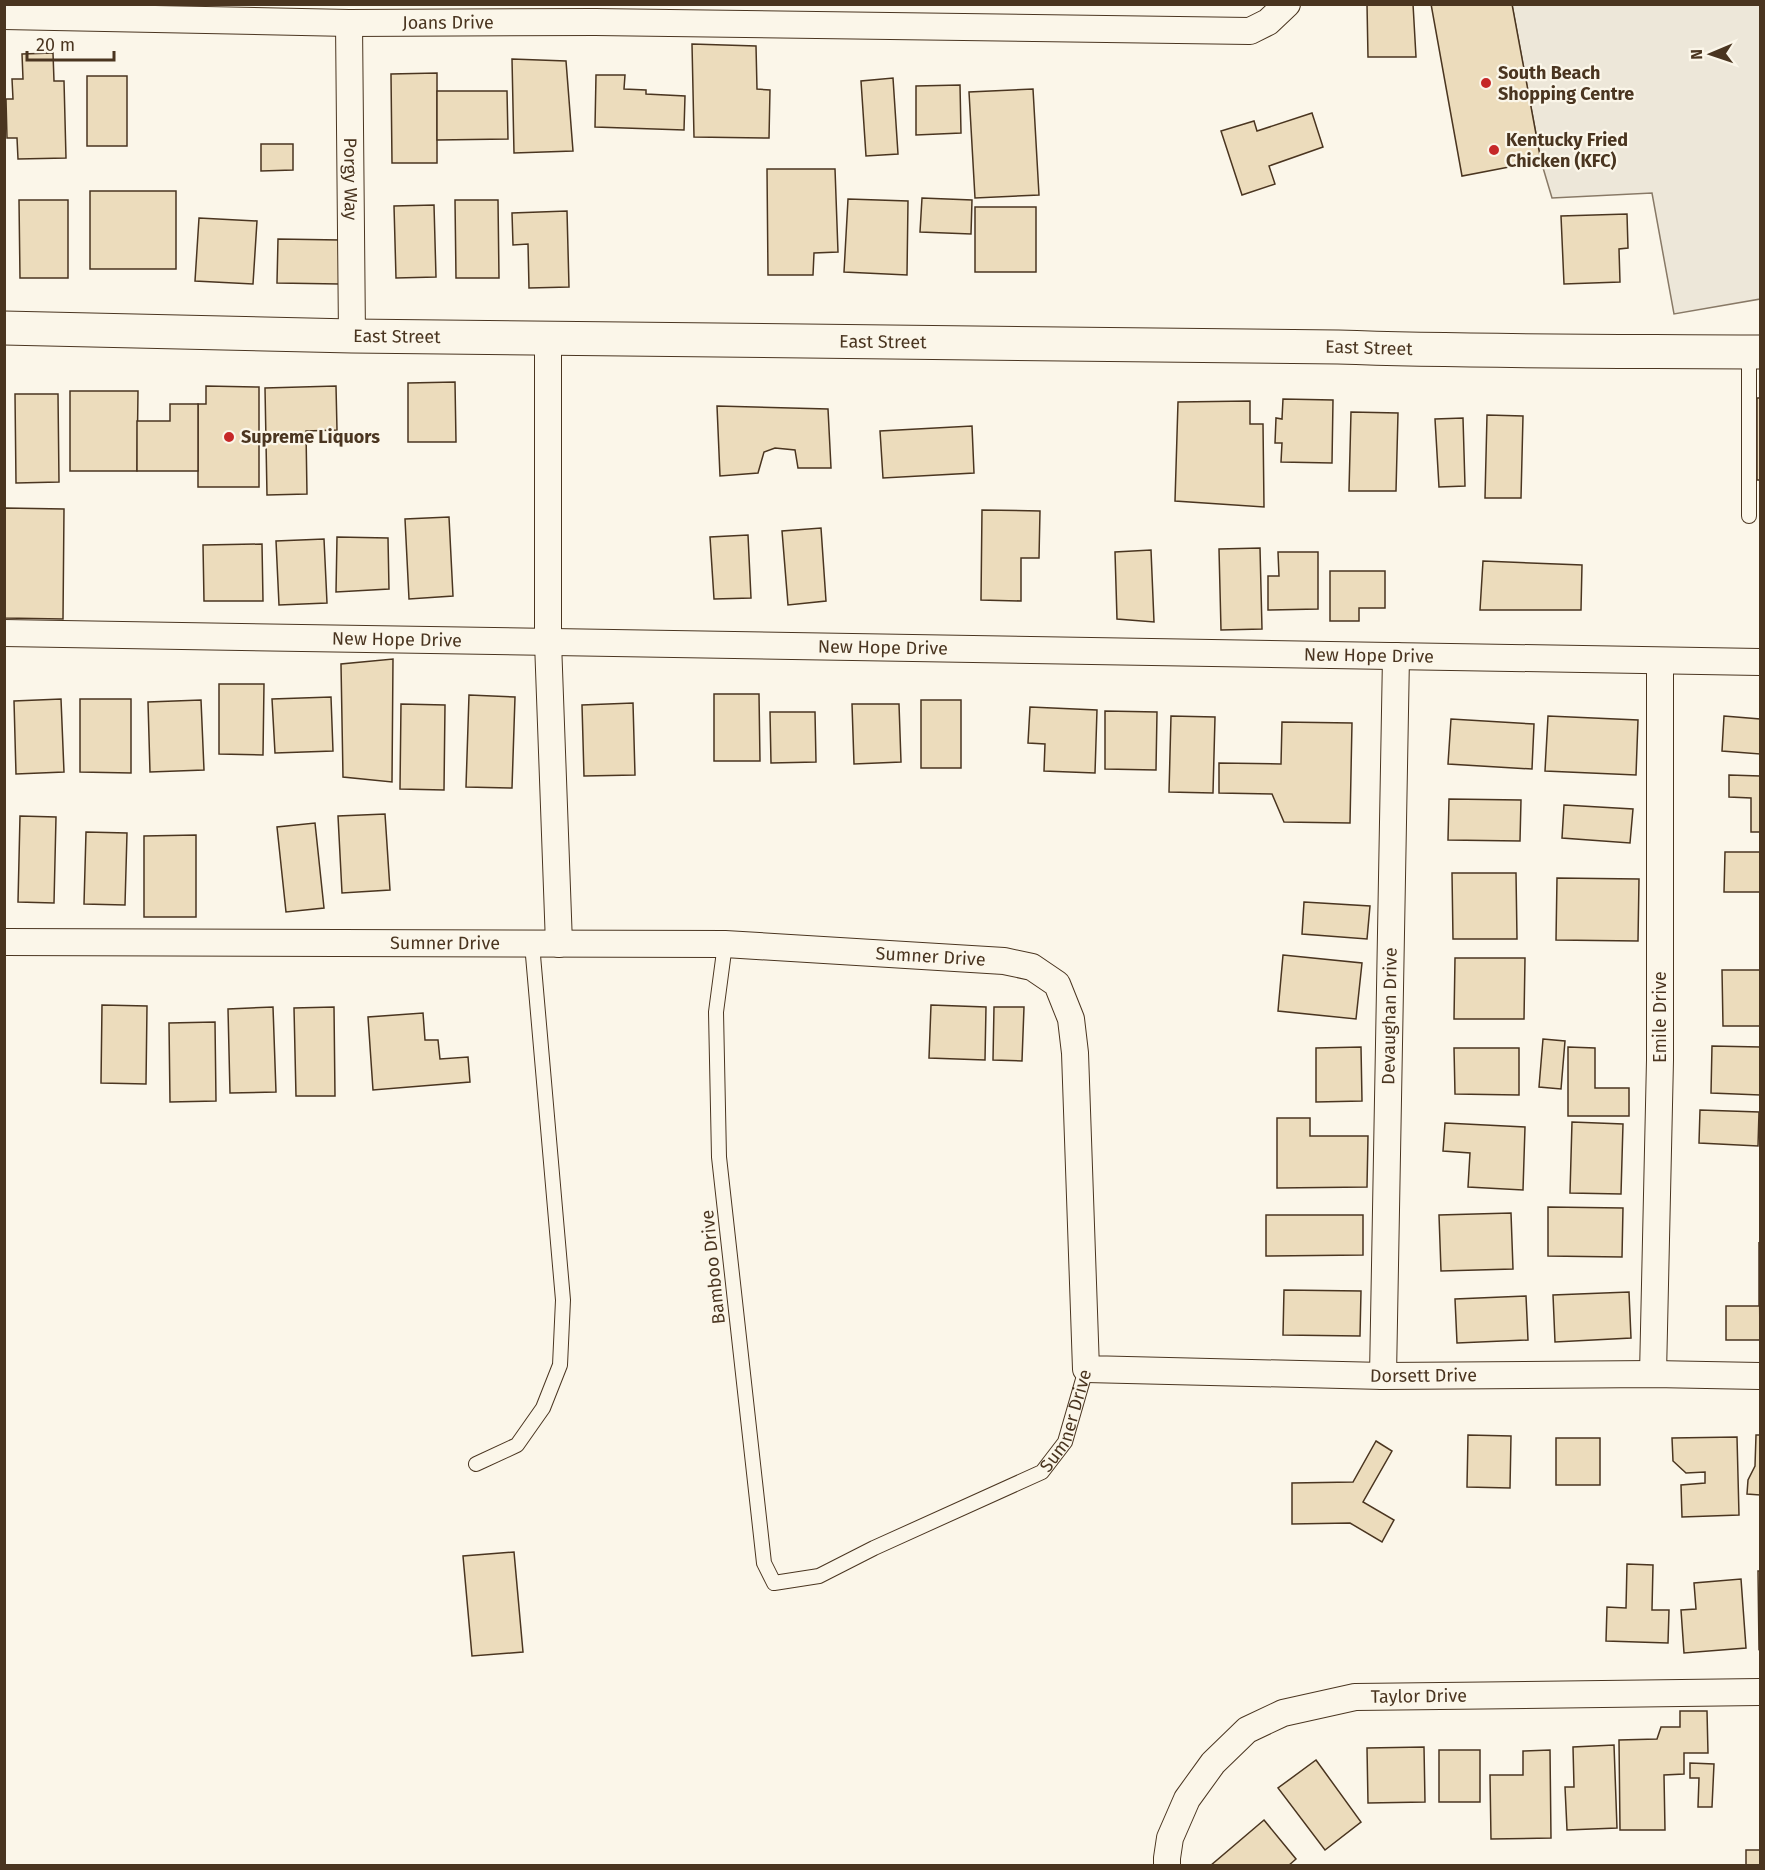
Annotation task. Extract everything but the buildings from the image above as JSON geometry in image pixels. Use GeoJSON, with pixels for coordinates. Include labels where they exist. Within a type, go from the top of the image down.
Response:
{"type":"FeatureCollection","features":[{"type":"Feature","properties":{"kind":"main road","name":"East Street"},"geometry":{"type":"LineString","coordinates":[[4,328],[352,336],[1338,347],[1487,352],[1755,352]]}},
{"type":"Feature","properties":{"kind":"street","name":"Joans Drive"},"geometry":{"type":"LineString","coordinates":[[4,16],[349,23],[595,13],[891,15],[1250,31],[1268,22],[1287,4]]}},
{"type":"Feature","properties":{"kind":"street","name":"Porgy Way"},"geometry":{"type":"LineString","coordinates":[[349,23],[352,336]]}},
{"type":"Feature","properties":{"kind":"street"},"geometry":{"type":"LineString","coordinates":[[548,338],[548,642],[559,944]]}},
{"type":"Feature","properties":{"kind":"street","name":"New Hope Drive"},"geometry":{"type":"LineString","coordinates":[[4,633],[1761,662]]}},
{"type":"Feature","properties":{"kind":"street","name":"Devaughan Drive"},"geometry":{"type":"LineString","coordinates":[[1383,1376],[1396,656]]}},
{"type":"Feature","properties":{"kind":"street","name":"Emile Drive"},"geometry":{"type":"LineString","coordinates":[[1653,1374],[1660,1060],[1660,661]]}},
{"type":"Feature","properties":{"kind":"street","name":"Sumner Drive"},"geometry":{"type":"LineString","coordinates":[[4,942],[725,944],[1004,961],[1032,967],[1057,984],[1071,1019],[1075,1053],[1086,1369]]}},
{"type":"Feature","properties":{"kind":"street","name":"Dorsett Drive"},"geometry":{"type":"LineString","coordinates":[[1086,1369],[1383,1376],[1653,1374],[1761,1376]]}},
{"type":"Feature","properties":{"kind":"street","name":"Taylor Drive"},"geometry":{"type":"LineString","coordinates":[[1167,1866],[1170,1838],[1187,1799],[1213,1763],[1247,1730],[1283,1713],[1355,1697],[1761,1692]]}},
{"type":"Feature","properties":{"kind":"lane"},"geometry":{"type":"LineString","coordinates":[[1749,516],[1755,352]]}},
{"type":"Feature","properties":{"kind":"lane"},"geometry":{"type":"LineString","coordinates":[[476,1464],[517,1445],[543,1408],[560,1365],[563,1300],[532,944]]}},
{"type":"Feature","properties":{"kind":"lane","name":"Bamboo Drive"},"geometry":{"type":"LineString","coordinates":[[725,944],[716,1012],[719,1156],[765,1563],[774,1583]]}},
{"type":"Feature","properties":{"kind":"lane","name":"Sumner Drive"},"geometry":{"type":"LineString","coordinates":[[774,1583],[819,1576],[874,1548],[1042,1472],[1065,1442],[1086,1369]]}},
{"type":"Feature","properties":{"kind":"shaded area"},"geometry":{"type":"Polygon","coordinates":[[[1512,5],[1760,5],[1760,299],[1674,314],[1652,193],[1552,198],[1541,161],[1512,5]]]}},
{"type":"Feature","properties":{"kind":"place","name":"South Beach Shopping Centre"},"geometry":{"type":"Point","coordinates":[1486,83]}},
{"type":"Feature","properties":{"kind":"place","name":"Kentucky Fried Chicken (KFC)"},"geometry":{"type":"Point","coordinates":[1494,150]}},
{"type":"Feature","properties":{"kind":"place","name":"Supreme Liquors"},"geometry":{"type":"Point","coordinates":[229,437]}}]}
